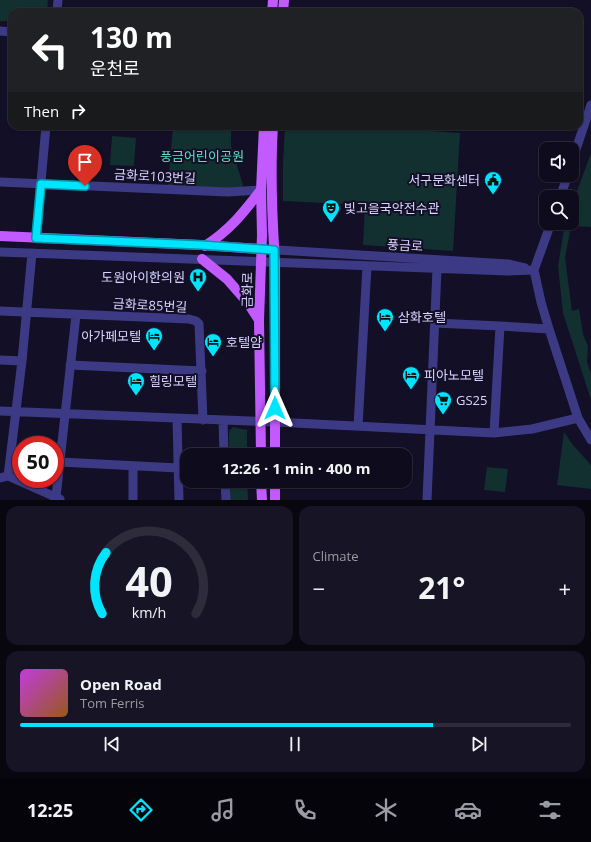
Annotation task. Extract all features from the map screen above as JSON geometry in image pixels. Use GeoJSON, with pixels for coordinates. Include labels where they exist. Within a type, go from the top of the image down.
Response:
{"type":"FeatureCollection","features":[{"type":"Feature","properties":{"kind":"main road","name":"금화로"},"geometry":{"type":"LineString","coordinates":[[261,448],[260,320],[262,235],[260,190],[264,130]]}},
{"type":"Feature","properties":{"kind":"main road"},"geometry":{"type":"LineString","coordinates":[[273,130],[275,262],[275,448]]}},
{"type":"Feature","properties":{"kind":"main road"},"geometry":{"type":"LineString","coordinates":[[205,246],[238,220],[260,190]]}},
{"type":"Feature","properties":{"kind":"main road"},"geometry":{"type":"LineString","coordinates":[[0,236],[261,249]]}},
{"type":"Feature","properties":{"kind":"main road"},"geometry":{"type":"LineString","coordinates":[[202,260],[227,279],[248,303],[260,320]]}},
{"type":"Feature","properties":{"kind":"main road"},"geometry":{"type":"LineString","coordinates":[[261,488],[262,500]]}},
{"type":"Feature","properties":{"kind":"main road"},"geometry":{"type":"LineString","coordinates":[[275,488],[276,500]]}},
{"type":"Feature","properties":{"kind":"street"},"geometry":{"type":"LineString","coordinates":[[583,129],[591,105]]}},
{"type":"Feature","properties":{"kind":"street"},"geometry":{"type":"LineString","coordinates":[[36,238],[46,130]]}},
{"type":"Feature","properties":{"kind":"street"},"geometry":{"type":"LineString","coordinates":[[578,142],[583,130]]}},
{"type":"Feature","properties":{"kind":"street","name":"금화로103번길"},"geometry":{"type":"LineString","coordinates":[[0,182],[220,192],[260,190]]}},
{"type":"Feature","properties":{"kind":"street"},"geometry":{"type":"LineString","coordinates":[[548,230],[534,270],[549,329],[578,418],[591,440]]}},
{"type":"Feature","properties":{"kind":"street","name":"풍금로"},"geometry":{"type":"LineString","coordinates":[[261,249],[508,264],[534,270]]}},
{"type":"Feature","properties":{"kind":"street","name":"풍금로"},"geometry":{"type":"LineString","coordinates":[[0,252],[508,272],[534,270]]}},
{"type":"Feature","properties":{"kind":"street"},"geometry":{"type":"LineString","coordinates":[[32,253],[16,412],[4,477],[59,499],[59,488]]}},
{"type":"Feature","properties":{"kind":"street"},"geometry":{"type":"LineString","coordinates":[[358,426],[367,266]]}},
{"type":"Feature","properties":{"kind":"street"},"geometry":{"type":"LineString","coordinates":[[427,500],[437,269]]}},
{"type":"Feature","properties":{"kind":"street","name":"금화로85번길"},"geometry":{"type":"LineString","coordinates":[[0,311],[189,319],[196,321],[199,324],[203,420]]}},
{"type":"Feature","properties":{"kind":"street"},"geometry":{"type":"LineString","coordinates":[[63,436],[76,315]]}},
{"type":"Feature","properties":{"kind":"street"},"geometry":{"type":"LineString","coordinates":[[435,323],[549,329]]}},
{"type":"Feature","properties":{"kind":"street"},"geometry":{"type":"LineString","coordinates":[[494,433],[500,326]]}},
{"type":"Feature","properties":{"kind":"street"},"geometry":{"type":"LineString","coordinates":[[0,360],[22,361]]}},
{"type":"Feature","properties":{"kind":"street"},"geometry":{"type":"LineString","coordinates":[[70,365],[202,371]]}},
{"type":"Feature","properties":{"kind":"street"},"geometry":{"type":"LineString","coordinates":[[0,411],[275,422],[494,433],[532,429],[578,418]]}},
{"type":"Feature","properties":{"kind":"street"},"geometry":{"type":"LineString","coordinates":[[177,419],[179,500]]}},
{"type":"Feature","properties":{"kind":"street"},"geometry":{"type":"LineString","coordinates":[[224,420],[224,448]]}},
{"type":"Feature","properties":{"kind":"street"},"geometry":{"type":"LineString","coordinates":[[64,462],[178,468]]}},
{"type":"Feature","properties":{"kind":"street"},"geometry":{"type":"LineString","coordinates":[[133,466],[133,500]]}},
{"type":"Feature","properties":{"kind":"street"},"geometry":{"type":"LineString","coordinates":[[225,488],[226,500]]}},
{"type":"Feature","properties":{"kind":"green space"},"geometry":{"type":"Polygon","coordinates":[[[0,0],[48,0],[47,8],[8,8],[8,21],[0,21],[0,0]]]}},
{"type":"Feature","properties":{"kind":"green space","name":"풍금어린이공원"},"geometry":{"type":"Polygon","coordinates":[[[173,130],[231,130],[231,146],[243,185],[240,189],[168,185],[173,130]]]}},
{"type":"Feature","properties":{"kind":"green space"},"geometry":{"type":"Polygon","coordinates":[[[285,130],[416,130],[460,133],[453,251],[363,245],[365,205],[283,201],[285,130]]]}},
{"type":"Feature","properties":{"kind":"green space"},"geometry":{"type":"Polygon","coordinates":[[[112,136],[136,138],[134,166],[110,165],[112,136]]]}},
{"type":"Feature","properties":{"kind":"green space"},"geometry":{"type":"Polygon","coordinates":[[[591,153],[591,227],[579,226],[579,190],[577,190],[591,153]]]}},
{"type":"Feature","properties":{"kind":"green space"},"geometry":{"type":"Polygon","coordinates":[[[564,230],[570,230],[565,258],[572,311],[579,309],[583,334],[588,346],[587,362],[591,374],[591,400],[563,313],[558,266],[564,230]]]}},
{"type":"Feature","properties":{"kind":"green space"},"geometry":{"type":"Polygon","coordinates":[[[233,427],[247,430],[247,448],[229,448],[229,431],[233,427]]]}},
{"type":"Feature","properties":{"kind":"green space"},"geometry":{"type":"Polygon","coordinates":[[[564,432],[573,445],[591,465],[591,489],[557,485],[564,432]]]}},
{"type":"Feature","properties":{"kind":"green space"},"geometry":{"type":"Polygon","coordinates":[[[487,467],[508,469],[505,492],[484,490],[487,467]]]}},
{"type":"Feature","properties":{"kind":"green space"},"geometry":{"type":"Polygon","coordinates":[[[230,488],[247,488],[248,500],[230,500],[230,488]]]}},
{"type":"Feature","properties":{"kind":"place","name":"서구문화센터"},"geometry":{"type":"Point","coordinates":[493,195]}},
{"type":"Feature","properties":{"kind":"place","name":"빛고을국악전수관"},"geometry":{"type":"Point","coordinates":[331,223]}},
{"type":"Feature","properties":{"kind":"place","name":"도원아이한의원"},"geometry":{"type":"Point","coordinates":[198,292]}},
{"type":"Feature","properties":{"kind":"place","name":"삼화호텔"},"geometry":{"type":"Point","coordinates":[385,332]}},
{"type":"Feature","properties":{"kind":"place","name":"아가페모텔"},"geometry":{"type":"Point","coordinates":[154,351]}},
{"type":"Feature","properties":{"kind":"place","name":"호텔얌"},"geometry":{"type":"Point","coordinates":[213,357]}},
{"type":"Feature","properties":{"kind":"place","name":"피아노모텔"},"geometry":{"type":"Point","coordinates":[411,390]}},
{"type":"Feature","properties":{"kind":"place","name":"힐링모텔"},"geometry":{"type":"Point","coordinates":[136,396]}},
{"type":"Feature","properties":{"kind":"place","name":"GS25"},"geometry":{"type":"Point","coordinates":[443,415]}},
{"type":"Feature","properties":{"kind":"route"},"geometry":{"type":"LineString","coordinates":[[85,186],[41,184],[36,238],[201,245],[274,250],[275,408]]}}]}
